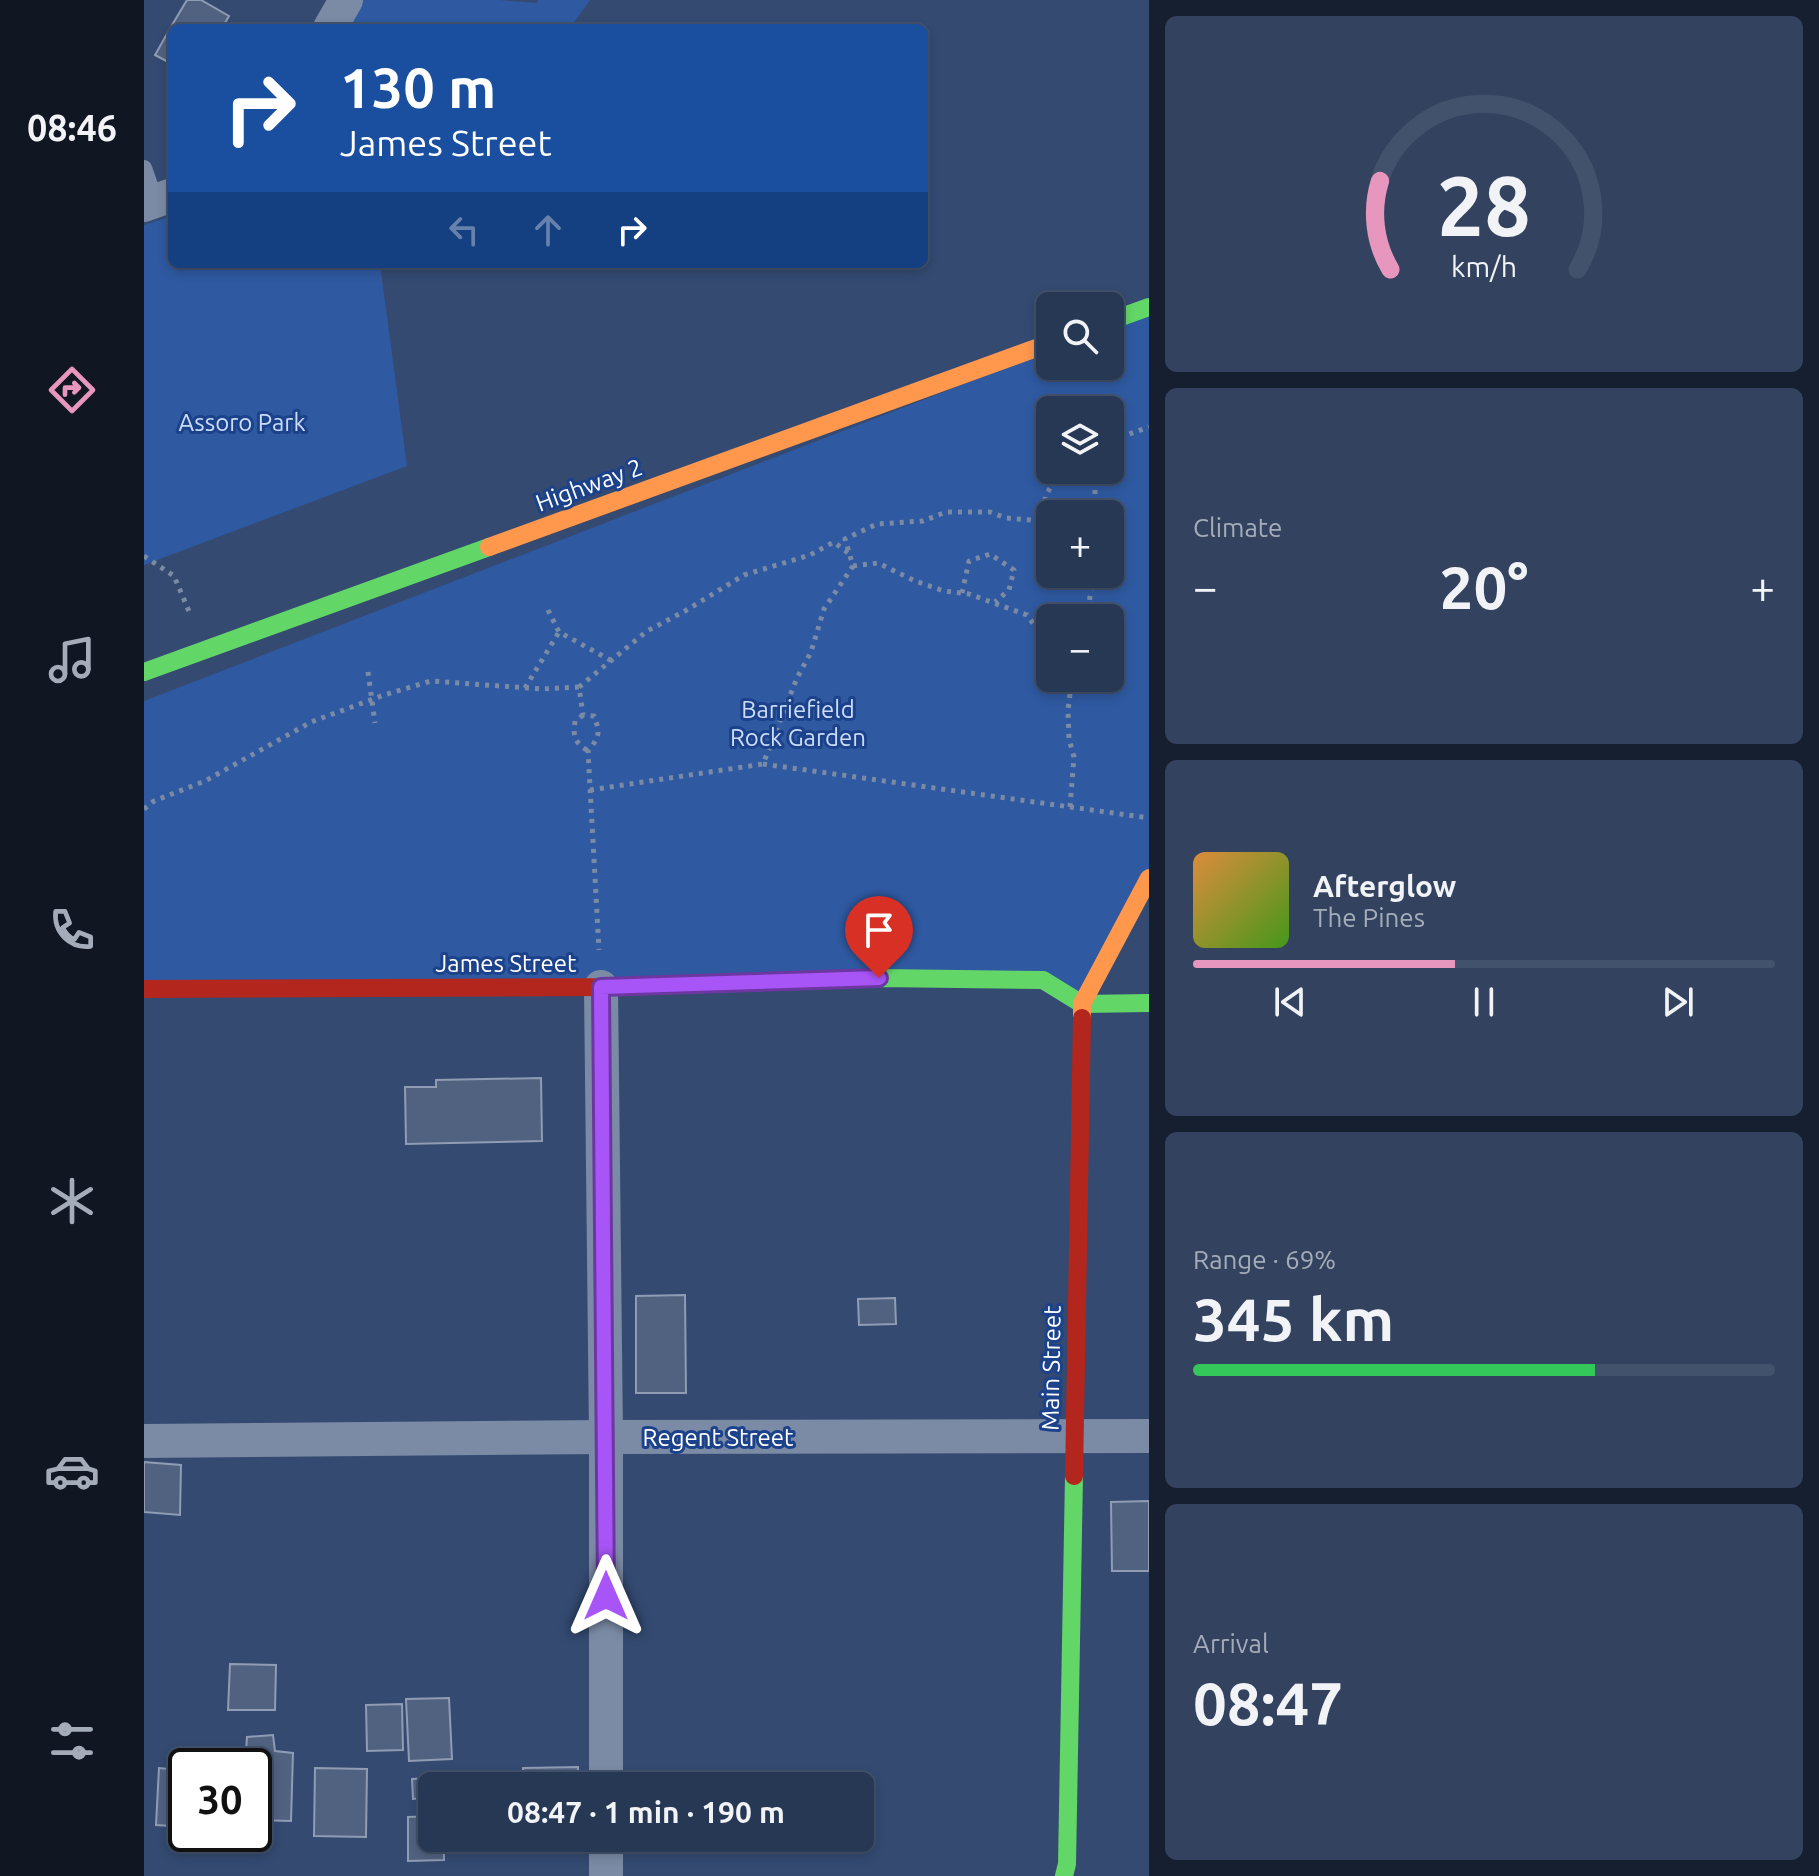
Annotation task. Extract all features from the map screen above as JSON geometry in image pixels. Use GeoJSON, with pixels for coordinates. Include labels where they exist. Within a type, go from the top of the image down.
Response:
{"type":"FeatureCollection","features":[{"type":"Feature","properties":{"kind":"street"},"geometry":{"type":"LineString","coordinates":[[332,24],[346,0]]}},
{"type":"Feature","properties":{"kind":"street"},"geometry":{"type":"LineString","coordinates":[[1124,316],[1149,307]]}},
{"type":"Feature","properties":{"kind":"street","name":"Highway 2"},"geometry":{"type":"LineString","coordinates":[[144,672],[1036,348]]}},
{"type":"Feature","properties":{"kind":"street","name":"Main Street"},"geometry":{"type":"LineString","coordinates":[[1064,1876],[1067,1848],[1082,1004],[1149,878]]}},
{"type":"Feature","properties":{"kind":"street","name":"James Street"},"geometry":{"type":"LineString","coordinates":[[144,989],[601,987],[879,978],[1043,980],[1082,1004]]}},
{"type":"Feature","properties":{"kind":"street"},"geometry":{"type":"LineString","coordinates":[[601,987],[606,1772]]}},
{"type":"Feature","properties":{"kind":"street"},"geometry":{"type":"LineString","coordinates":[[1082,1004],[1149,1003]]}},
{"type":"Feature","properties":{"kind":"street","name":"Regent Street"},"geometry":{"type":"LineString","coordinates":[[144,1441],[1149,1436]]}},
{"type":"Feature","properties":{"kind":"street"},"geometry":{"type":"LineString","coordinates":[[606,1852],[606,1876]]}},
{"type":"Feature","properties":{"kind":"lane"},"geometry":{"type":"LineString","coordinates":[[144,168],[157,201]]}},
{"type":"Feature","properties":{"kind":"path"},"geometry":{"type":"LineString","coordinates":[[1124,436],[1149,427]]}},
{"type":"Feature","properties":{"kind":"path"},"geometry":{"type":"LineString","coordinates":[[853,566],[845,539],[877,524],[923,521],[946,512],[990,512],[1006,518],[1031,520],[1042,514],[1052,484]]}},
{"type":"Feature","properties":{"kind":"path"},"geometry":{"type":"LineString","coordinates":[[144,809],[154,801],[205,781],[311,722],[431,681],[525,688],[579,687],[647,631],[744,575],[810,555],[834,542],[848,553]]}},
{"type":"Feature","properties":{"kind":"path"},"geometry":{"type":"LineString","coordinates":[[962,593],[969,561],[990,554],[1014,570],[1009,590],[994,603]]}},
{"type":"Feature","properties":{"kind":"path"},"geometry":{"type":"LineString","coordinates":[[144,556],[174,576],[191,617]]}},
{"type":"Feature","properties":{"kind":"path"},"geometry":{"type":"LineString","coordinates":[[763,764],[797,678],[811,652],[824,609],[853,566],[878,563],[929,586],[962,593],[1027,615],[1036,628]]}},
{"type":"Feature","properties":{"kind":"path"},"geometry":{"type":"LineString","coordinates":[[548,610],[559,632],[612,661]]}},
{"type":"Feature","properties":{"kind":"path"},"geometry":{"type":"LineString","coordinates":[[525,688],[559,632]]}},
{"type":"Feature","properties":{"kind":"path"},"geometry":{"type":"LineString","coordinates":[[368,672],[375,723]]}},
{"type":"Feature","properties":{"kind":"path"},"geometry":{"type":"LineString","coordinates":[[579,687],[583,715]]}},
{"type":"Feature","properties":{"kind":"path"},"geometry":{"type":"LineString","coordinates":[[1070,692],[1069,739],[1074,757],[1070,807]]}},
{"type":"Feature","properties":{"kind":"path"},"geometry":{"type":"LineString","coordinates":[[588,751],[574,735],[575,721],[583,715],[594,716],[598,727],[598,738],[588,751],[601,987]]}},
{"type":"Feature","properties":{"kind":"path"},"geometry":{"type":"LineString","coordinates":[[590,790],[763,764],[1149,818]]}},
{"type":"Feature","properties":{"kind":"green space"},"geometry":{"type":"Polygon","coordinates":[[[337,0],[500,0],[537,3],[538,0],[590,0],[573,24],[328,24],[337,0]]]}},
{"type":"Feature","properties":{"kind":"green space","name":"Assoro Park"},"geometry":{"type":"Polygon","coordinates":[[[168,217],[168,268],[381,268],[407,466],[144,565],[144,225],[168,217]]]}},
{"type":"Feature","properties":{"kind":"green space","name":"Barriefield Rock Garden"},"geometry":{"type":"Polygon","coordinates":[[[1149,313],[1149,878],[1082,1004],[1043,980],[144,989],[144,701],[1036,356],[1036,380],[1124,380],[1124,323],[1149,313]]]}},
{"type":"Feature","properties":{"kind":"building"},"geometry":{"type":"Polygon","coordinates":[[[187,0],[201,0],[229,16],[224,24],[173,24],[187,0]]]}},
{"type":"Feature","properties":{"kind":"building"},"geometry":{"type":"Polygon","coordinates":[[[168,32],[168,62],[155,55],[168,32]]]}},
{"type":"Feature","properties":{"kind":"building"},"geometry":{"type":"Polygon","coordinates":[[[541,1078],[542,1141],[406,1144],[405,1087],[436,1087],[436,1080],[541,1078]]]}},
{"type":"Feature","properties":{"kind":"building"},"geometry":{"type":"Polygon","coordinates":[[[685,1295],[686,1393],[636,1393],[636,1296],[685,1295]]]}},
{"type":"Feature","properties":{"kind":"building"},"geometry":{"type":"Polygon","coordinates":[[[895,1298],[896,1324],[859,1325],[858,1299],[895,1298]]]}},
{"type":"Feature","properties":{"kind":"building"},"geometry":{"type":"Polygon","coordinates":[[[144,1462],[181,1465],[180,1515],[144,1512],[144,1462]]]}},
{"type":"Feature","properties":{"kind":"building"},"geometry":{"type":"Polygon","coordinates":[[[1149,1501],[1149,1571],[1112,1571],[1111,1502],[1149,1501]]]}},
{"type":"Feature","properties":{"kind":"building"},"geometry":{"type":"Polygon","coordinates":[[[230,1664],[276,1665],[275,1710],[228,1710],[230,1664]]]}},
{"type":"Feature","properties":{"kind":"building"},"geometry":{"type":"Polygon","coordinates":[[[449,1698],[452,1759],[409,1761],[406,1699],[449,1698]]]}},
{"type":"Feature","properties":{"kind":"building"},"geometry":{"type":"Polygon","coordinates":[[[402,1704],[403,1750],[367,1751],[366,1705],[402,1704]]]}},
{"type":"Feature","properties":{"kind":"building"},"geometry":{"type":"Polygon","coordinates":[[[273,1735],[275,1751],[293,1753],[291,1821],[272,1820],[272,1748],[246,1748],[247,1737],[273,1735]]]}},
{"type":"Feature","properties":{"kind":"building"},"geometry":{"type":"Polygon","coordinates":[[[578,1767],[578,1772],[523,1772],[523,1768],[578,1767]]]}},
{"type":"Feature","properties":{"kind":"building"},"geometry":{"type":"Polygon","coordinates":[[[159,1768],[168,1769],[168,1826],[156,1825],[159,1768]]]}},
{"type":"Feature","properties":{"kind":"building"},"geometry":{"type":"Polygon","coordinates":[[[315,1768],[367,1769],[366,1837],[314,1836],[315,1768]]]}},
{"type":"Feature","properties":{"kind":"building"},"geometry":{"type":"Polygon","coordinates":[[[412,1779],[418,1779],[418,1798],[413,1799],[412,1779]]]}},
{"type":"Feature","properties":{"kind":"building"},"geometry":{"type":"Polygon","coordinates":[[[408,1817],[418,1817],[418,1852],[444,1852],[444,1860],[408,1861],[408,1817]]]}},
{"type":"Feature","properties":{"kind":"traffic: fast"},"geometry":{"type":"LineString","coordinates":[[1124,316],[1149,307]]}},
{"type":"Feature","properties":{"kind":"traffic: fast"},"geometry":{"type":"LineString","coordinates":[[144,672],[489,547]]}},
{"type":"Feature","properties":{"kind":"traffic: fast"},"geometry":{"type":"LineString","coordinates":[[673,985],[879,978],[1043,980],[1082,1004],[1149,1003]]}},
{"type":"Feature","properties":{"kind":"traffic: fast"},"geometry":{"type":"LineString","coordinates":[[1064,1876],[1067,1864],[1074,1476]]}},
{"type":"Feature","properties":{"kind":"traffic: slow"},"geometry":{"type":"LineString","coordinates":[[489,547],[1036,348]]}},
{"type":"Feature","properties":{"kind":"traffic: slow"},"geometry":{"type":"LineString","coordinates":[[1082,1018],[1082,1004],[1149,878]]}},
{"type":"Feature","properties":{"kind":"traffic: jam"},"geometry":{"type":"LineString","coordinates":[[144,989],[673,985]]}},
{"type":"Feature","properties":{"kind":"traffic: jam"},"geometry":{"type":"LineString","coordinates":[[1074,1476],[1082,1018]]}},
{"type":"Feature","properties":{"kind":"route"},"geometry":{"type":"LineString","coordinates":[[606,1596],[601,987],[879,978]]}}]}
